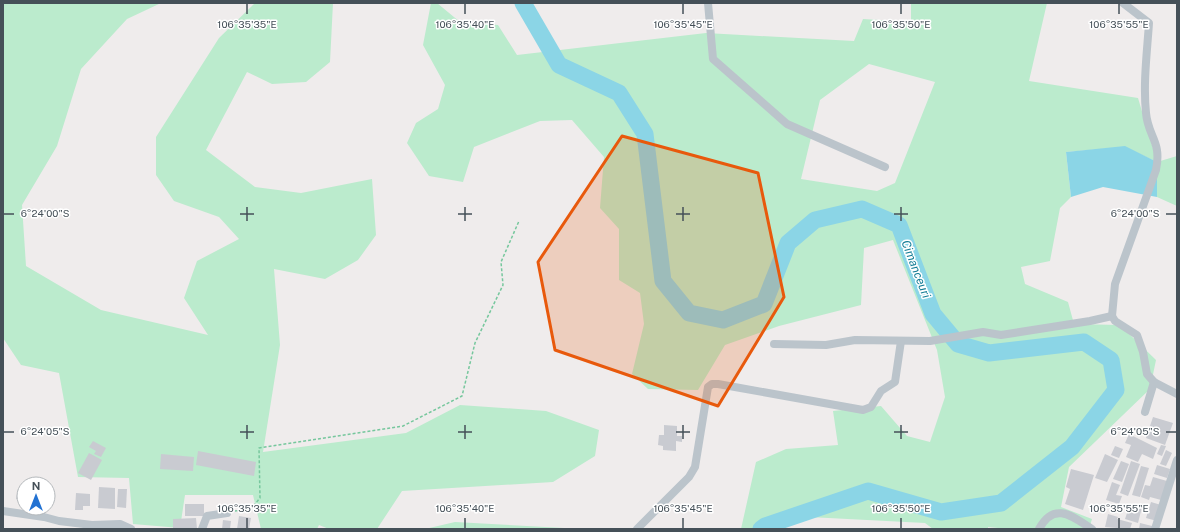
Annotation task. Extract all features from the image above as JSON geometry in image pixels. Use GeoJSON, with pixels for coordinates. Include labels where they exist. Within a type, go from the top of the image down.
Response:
{"type":"FeatureCollection","features":[{"type":"Feature","properties":{"kind":"street"},"geometry":{"type":"LineString","coordinates":[[708,3],[713,59],[787,124],[885,167]]}},
{"type":"Feature","properties":{"kind":"street"},"geometry":{"type":"LineString","coordinates":[[1123,3],[1148,23],[1145,86],[1146,115],[1157,147],[1158,158],[1156,170],[1115,284],[1112,316],[1115,321],[1137,335],[1143,352],[1147,374],[1154,382],[1177,394]]}},
{"type":"Feature","properties":{"kind":"street"},"geometry":{"type":"LineString","coordinates":[[774,344],[826,345],[855,340],[930,341],[983,332],[1001,335],[1112,316]]}},
{"type":"Feature","properties":{"kind":"street"},"geometry":{"type":"LineString","coordinates":[[637,529],[690,477],[695,467],[708,387],[712,384],[863,410],[871,407],[881,391],[894,382],[901,341]]}},
{"type":"Feature","properties":{"kind":"street"},"geometry":{"type":"LineString","coordinates":[[1145,412],[1154,382]]}},
{"type":"Feature","properties":{"kind":"street"},"geometry":{"type":"LineString","coordinates":[[1155,529],[1177,460]]}},
{"type":"Feature","properties":{"kind":"street"},"geometry":{"type":"LineString","coordinates":[[3,511],[92,525],[120,524],[131,529]]}},
{"type":"Feature","properties":{"kind":"street"},"geometry":{"type":"LineString","coordinates":[[202,529],[207,516],[227,513]]}},
{"type":"Feature","properties":{"kind":"street"},"geometry":{"type":"LineString","coordinates":[[1039,529],[1044,519],[1056,513],[1069,514],[1092,529]]}},
{"type":"Feature","properties":{"kind":"path"},"geometry":{"type":"LineString","coordinates":[[227,513],[251,509],[260,498],[259,448],[404,426],[462,396],[475,343],[503,285],[501,262],[519,221]]}},
{"type":"Feature","properties":{"kind":"highlighted area"},"geometry":{"type":"Polygon","coordinates":[[[622,136],[758,173],[784,297],[718,406],[555,350],[538,262],[622,136]]]}},
{"type":"Feature","properties":{"kind":"green space"},"geometry":{"type":"Polygon","coordinates":[[[3,3],[161,3],[127,19],[81,69],[57,146],[22,205],[26,266],[101,310],[208,335],[184,298],[197,261],[239,239],[219,217],[174,201],[156,175],[156,137],[219,38],[255,3],[333,3],[330,62],[306,82],[272,84],[247,72],[206,150],[255,187],[301,193],[372,179],[376,235],[358,260],[325,279],[274,269],[280,345],[263,452],[406,433],[460,405],[546,411],[599,430],[595,456],[553,482],[402,491],[377,529],[329,529],[319,525],[317,529],[261,529],[253,495],[185,495],[180,528],[133,524],[129,478],[78,477],[59,373],[21,365],[3,338],[3,3]]]}},
{"type":"Feature","properties":{"kind":"green space"},"geometry":{"type":"Polygon","coordinates":[[[431,3],[437,3],[460,22],[498,25],[517,55],[706,33],[854,41],[863,19],[911,22],[911,3],[1047,3],[1029,81],[1138,98],[1157,162],[1125,147],[1066,152],[1071,197],[1060,208],[1050,261],[1021,267],[1025,284],[1068,302],[1074,324],[1120,325],[1156,360],[1150,389],[1069,467],[1061,507],[1092,519],[1089,529],[1008,529],[988,527],[988,529],[933,529],[925,523],[809,517],[778,529],[741,529],[756,462],[786,449],[838,445],[833,411],[881,406],[907,436],[930,442],[945,397],[937,350],[893,240],[864,248],[861,305],[779,326],[725,345],[698,390],[648,389],[632,374],[644,324],[640,293],[619,280],[619,229],[600,208],[604,157],[572,120],[540,121],[474,147],[463,182],[429,176],[407,143],[416,123],[438,109],[445,85],[423,45],[431,3]],[[869,64],[820,100],[801,179],[877,191],[895,183],[935,82],[869,64]]]}},
{"type":"Feature","properties":{"kind":"green space"},"geometry":{"type":"Polygon","coordinates":[[[1177,156],[1177,206],[1157,197],[1157,162],[1177,156]]]}},
{"type":"Feature","properties":{"kind":"green space"},"geometry":{"type":"Polygon","coordinates":[[[455,522],[583,529],[425,529],[455,522]]]}},
{"type":"Feature","properties":{"kind":"water"},"geometry":{"type":"Polygon","coordinates":[[[1125,146],[1157,162],[1157,197],[1103,187],[1071,197],[1066,152],[1125,146]]]}},
{"type":"Feature","properties":{"kind":"building"},"geometry":{"type":"Polygon","coordinates":[[[1153,417],[1173,423],[1165,445],[1146,438],[1153,417]]]}},
{"type":"Feature","properties":{"kind":"building"},"geometry":{"type":"Polygon","coordinates":[[[664,425],[677,426],[677,436],[682,436],[682,442],[676,441],[676,451],[663,450],[663,446],[658,445],[659,435],[664,435],[664,425]]]}},
{"type":"Feature","properties":{"kind":"building"},"geometry":{"type":"Polygon","coordinates":[[[1129,434],[1157,448],[1153,459],[1142,454],[1138,462],[1126,457],[1131,445],[1125,443],[1129,434]]]}},
{"type":"Feature","properties":{"kind":"building"},"geometry":{"type":"Polygon","coordinates":[[[93,441],[106,448],[101,457],[94,454],[96,451],[89,447],[93,441]]]}},
{"type":"Feature","properties":{"kind":"building"},"geometry":{"type":"Polygon","coordinates":[[[1161,445],[1166,446],[1162,456],[1157,454],[1161,445]]]}},
{"type":"Feature","properties":{"kind":"building"},"geometry":{"type":"Polygon","coordinates":[[[1115,446],[1123,449],[1119,458],[1111,455],[1115,446]]]}},
{"type":"Feature","properties":{"kind":"building"},"geometry":{"type":"Polygon","coordinates":[[[1166,450],[1172,453],[1166,466],[1160,464],[1166,450]]]}},
{"type":"Feature","properties":{"kind":"building"},"geometry":{"type":"Polygon","coordinates":[[[198,451],[256,462],[254,476],[196,465],[198,451]]]}},
{"type":"Feature","properties":{"kind":"building"},"geometry":{"type":"Polygon","coordinates":[[[89,453],[102,460],[91,480],[78,473],[89,453]]]}},
{"type":"Feature","properties":{"kind":"building"},"geometry":{"type":"Polygon","coordinates":[[[161,454],[194,457],[193,471],[160,469],[161,454]]]}},
{"type":"Feature","properties":{"kind":"building"},"geometry":{"type":"Polygon","coordinates":[[[1105,454],[1118,460],[1107,482],[1095,478],[1105,454]]]}},
{"type":"Feature","properties":{"kind":"building"},"geometry":{"type":"Polygon","coordinates":[[[1121,461],[1129,464],[1122,482],[1113,479],[1121,461]]]}},
{"type":"Feature","properties":{"kind":"building"},"geometry":{"type":"Polygon","coordinates":[[[1131,461],[1140,464],[1128,496],[1120,493],[1131,461]]]}},
{"type":"Feature","properties":{"kind":"building"},"geometry":{"type":"Polygon","coordinates":[[[1157,465],[1170,469],[1167,478],[1154,474],[1157,465]]]}},
{"type":"Feature","properties":{"kind":"building"},"geometry":{"type":"Polygon","coordinates":[[[1141,466],[1149,468],[1140,497],[1132,495],[1141,466]]]}},
{"type":"Feature","properties":{"kind":"building"},"geometry":{"type":"Polygon","coordinates":[[[1071,469],[1094,475],[1083,510],[1065,504],[1070,489],[1066,487],[1071,469]]]}},
{"type":"Feature","properties":{"kind":"building"},"geometry":{"type":"Polygon","coordinates":[[[1153,477],[1167,481],[1161,500],[1150,497],[1149,500],[1141,497],[1145,485],[1150,486],[1153,477]]]}},
{"type":"Feature","properties":{"kind":"building"},"geometry":{"type":"Polygon","coordinates":[[[1112,482],[1120,485],[1116,495],[1122,496],[1119,504],[1106,500],[1112,482]]]}},
{"type":"Feature","properties":{"kind":"building"},"geometry":{"type":"Polygon","coordinates":[[[99,487],[115,488],[115,509],[98,508],[99,487]]]}},
{"type":"Feature","properties":{"kind":"building"},"geometry":{"type":"Polygon","coordinates":[[[118,489],[127,489],[126,508],[117,507],[118,489]]]}},
{"type":"Feature","properties":{"kind":"building"},"geometry":{"type":"Polygon","coordinates":[[[76,493],[90,494],[90,506],[83,506],[83,510],[75,510],[76,493]]]}},
{"type":"Feature","properties":{"kind":"building"},"geometry":{"type":"Polygon","coordinates":[[[1151,502],[1161,505],[1157,521],[1146,518],[1151,502]]]}},
{"type":"Feature","properties":{"kind":"building"},"geometry":{"type":"Polygon","coordinates":[[[185,504],[204,504],[204,516],[185,516],[185,504]]]}},
{"type":"Feature","properties":{"kind":"building"},"geometry":{"type":"Polygon","coordinates":[[[1130,504],[1142,507],[1138,523],[1125,519],[1130,504]]]}},
{"type":"Feature","properties":{"kind":"building"},"geometry":{"type":"Polygon","coordinates":[[[1108,514],[1118,517],[1117,519],[1132,523],[1130,529],[1105,527],[1108,514]]]}},
{"type":"Feature","properties":{"kind":"building"},"geometry":{"type":"Polygon","coordinates":[[[239,516],[251,518],[249,529],[237,529],[239,516]]]}},
{"type":"Feature","properties":{"kind":"building"},"geometry":{"type":"Polygon","coordinates":[[[196,518],[197,529],[173,529],[173,519],[196,518]]]}},
{"type":"Feature","properties":{"kind":"building"},"geometry":{"type":"Polygon","coordinates":[[[223,520],[231,521],[230,529],[222,529],[223,520]]]}},
{"type":"Feature","properties":{"kind":"building"},"geometry":{"type":"Polygon","coordinates":[[[1140,523],[1152,526],[1152,529],[1139,529],[1140,523]]]}},
{"type":"Feature","properties":{"kind":"waterway","name":"Cimanceuri"},"geometry":{"type":"LineString","coordinates":[[523,3],[559,65],[619,93],[645,134],[663,281],[689,313],[723,320],[764,304],[788,243],[815,220],[862,209],[899,225],[933,314],[958,344],[989,353],[1084,342],[1111,360],[1116,390],[1072,447],[1001,503],[941,512],[868,491],[765,526],[761,529]]}}]}
